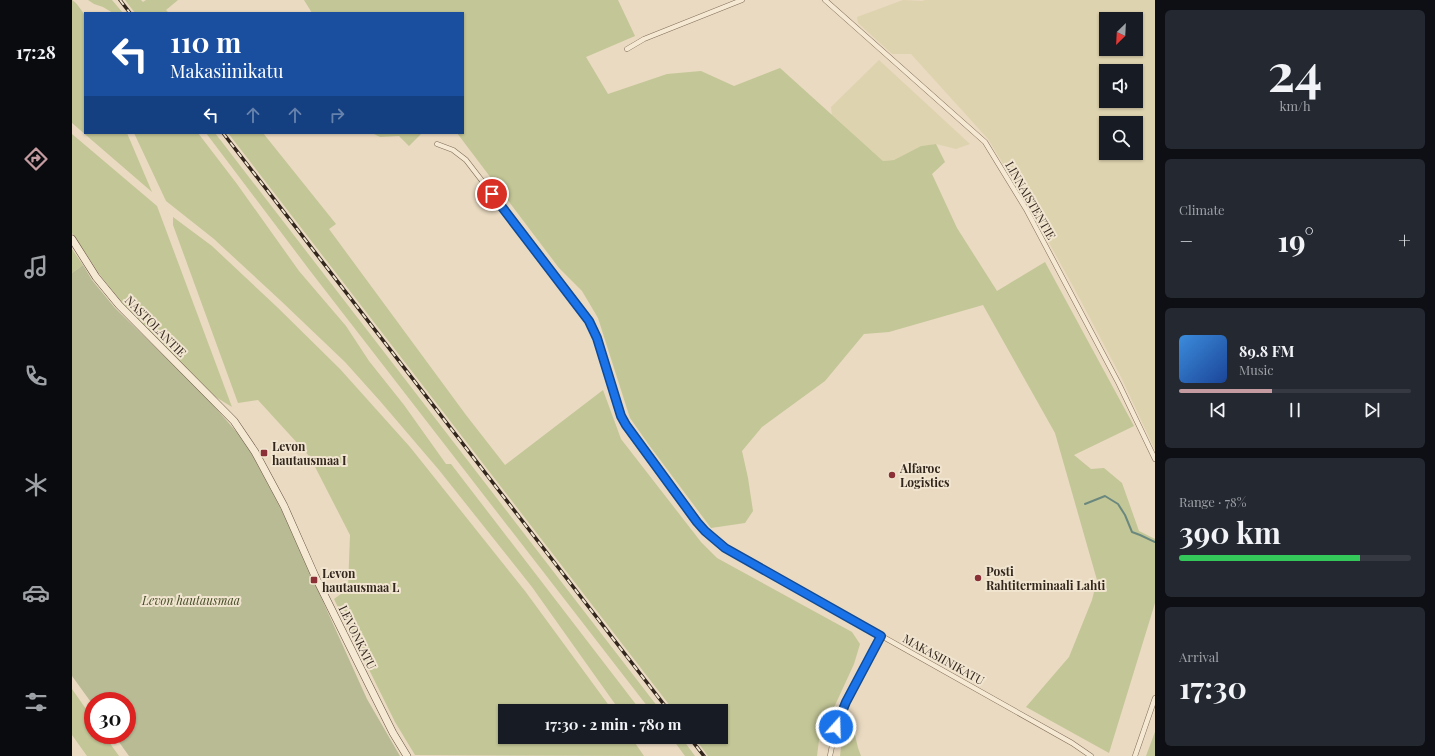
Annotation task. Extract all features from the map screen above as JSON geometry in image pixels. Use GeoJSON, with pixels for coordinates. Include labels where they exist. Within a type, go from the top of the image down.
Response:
{"type":"FeatureCollection","features":[{"type":"Feature","properties":{"kind":"main road","name":"NASTOLANTIE"},"geometry":{"type":"LineString","coordinates":[[72,240],[96,277],[119,305],[234,421]]}},
{"type":"Feature","properties":{"kind":"main road","name":"LEVONKATU"},"geometry":{"type":"LineString","coordinates":[[234,421],[255,452],[284,506],[369,685],[393,733],[407,756]]}},
{"type":"Feature","properties":{"kind":"street"},"geometry":{"type":"LineString","coordinates":[[627,50],[644,39],[742,0]]}},
{"type":"Feature","properties":{"kind":"street","name":"LINNAISTENTIE"},"geometry":{"type":"LineString","coordinates":[[825,0],[984,142],[1026,208],[1119,384],[1155,459]]}},
{"type":"Feature","properties":{"kind":"street","name":"MAKASIINIKATU"},"geometry":{"type":"LineString","coordinates":[[437,144],[453,150],[466,160],[583,312],[597,338],[621,416],[626,425],[705,531],[725,548],[1067,740],[1091,756]]}},
{"type":"Feature","properties":{"kind":"street"},"geometry":{"type":"LineString","coordinates":[[830,756],[833,736],[846,702],[881,636]]}},
{"type":"Feature","properties":{"kind":"street"},"geometry":{"type":"LineString","coordinates":[[1135,756],[1155,698]]}},
{"type":"Feature","properties":{"kind":"shaded area"},"geometry":{"type":"Polygon","coordinates":[[[903,0],[1155,0],[1155,450],[1121,377],[1073,286],[1029,207],[988,139],[911,54],[892,54],[858,23],[857,17],[903,0]]]}},
{"type":"Feature","properties":{"kind":"shaded area"},"geometry":{"type":"Polygon","coordinates":[[[879,60],[970,144],[956,149],[936,144],[921,146],[894,160],[883,161],[832,115],[831,107],[879,60]]]}},
{"type":"Feature","properties":{"kind":"green space"},"geometry":{"type":"Polygon","coordinates":[[[72,0],[84,14],[84,133],[72,123],[72,0]]]}},
{"type":"Feature","properties":{"kind":"green space"},"geometry":{"type":"Polygon","coordinates":[[[88,0],[112,0],[122,12],[111,12],[88,0]]]}},
{"type":"Feature","properties":{"kind":"green space"},"geometry":{"type":"Polygon","coordinates":[[[125,0],[141,0],[143,2],[146,0],[178,0],[166,10],[168,12],[134,12],[125,0]]]}},
{"type":"Feature","properties":{"kind":"green space"},"geometry":{"type":"Polygon","coordinates":[[[304,0],[618,0],[635,36],[586,57],[608,94],[667,74],[701,71],[734,86],[780,68],[883,161],[894,160],[921,146],[936,144],[945,162],[932,174],[957,228],[997,291],[1045,262],[1134,426],[1074,455],[1091,469],[1104,468],[1122,483],[1139,531],[1155,539],[1155,603],[1109,753],[1026,707],[1069,657],[1092,600],[1097,580],[1055,433],[983,305],[889,332],[864,334],[825,381],[762,427],[742,451],[753,511],[745,523],[711,528],[630,418],[598,318],[582,291],[559,268],[458,134],[464,134],[464,12],[311,12],[304,0]]]}},
{"type":"Feature","properties":{"kind":"green space"},"geometry":{"type":"Polygon","coordinates":[[[72,134],[157,206],[232,407],[214,396],[122,303],[100,275],[72,233],[72,134]]]}},
{"type":"Feature","properties":{"kind":"green space"},"geometry":{"type":"Polygon","coordinates":[[[85,134],[127,134],[152,192],[85,134]]]}},
{"type":"Feature","properties":{"kind":"green space"},"geometry":{"type":"Polygon","coordinates":[[[134,134],[199,134],[237,184],[299,271],[346,326],[369,361],[404,405],[446,464],[451,464],[636,704],[615,704],[532,587],[439,470],[380,401],[345,362],[214,239],[166,201],[134,134]]]}},
{"type":"Feature","properties":{"kind":"green space"},"geometry":{"type":"Polygon","coordinates":[[[207,134],[216,134],[656,704],[646,704],[311,272],[207,134]]]}},
{"type":"Feature","properties":{"kind":"green space"},"geometry":{"type":"Polygon","coordinates":[[[229,134],[264,134],[336,224],[329,229],[466,415],[505,465],[603,390],[621,439],[701,542],[717,558],[852,632],[860,644],[854,664],[819,740],[817,756],[708,756],[699,744],[728,744],[728,704],[669,704],[229,134]]]}},
{"type":"Feature","properties":{"kind":"green space"},"geometry":{"type":"Polygon","coordinates":[[[374,134],[421,134],[409,146],[399,136],[380,137],[374,134]]]}},
{"type":"Feature","properties":{"kind":"green space"},"geometry":{"type":"Polygon","coordinates":[[[173,217],[212,246],[340,369],[410,447],[525,591],[608,704],[498,704],[498,744],[636,744],[644,756],[415,755],[395,722],[334,599],[348,589],[350,535],[310,457],[258,400],[238,403],[173,225],[173,217]]]}},
{"type":"Feature","properties":{"kind":"green space"},"geometry":{"type":"Polygon","coordinates":[[[72,249],[83,265],[72,273],[72,249]]]}},
{"type":"Feature","properties":{"kind":"green space","name":"Levon hautausmaa"},"geometry":{"type":"Polygon","coordinates":[[[83,265],[92,280],[115,308],[206,397],[241,437],[251,452],[282,511],[367,699],[400,756],[129,756],[120,744],[136,744],[136,692],[84,693],[72,676],[72,273],[83,265]]]}},
{"type":"Feature","properties":{"kind":"green space"},"geometry":{"type":"Polygon","coordinates":[[[72,689],[84,706],[84,744],[110,744],[119,756],[87,756],[72,735],[72,689]]]}},
{"type":"Feature","properties":{"kind":"green space"},"geometry":{"type":"Polygon","coordinates":[[[850,713],[861,756],[840,756],[842,739],[850,713]]]}},
{"type":"Feature","properties":{"kind":"green space"},"geometry":{"type":"Polygon","coordinates":[[[1155,732],[1155,756],[1146,756],[1155,732]]]}},
{"type":"Feature","properties":{"kind":"green space"},"geometry":{"type":"Polygon","coordinates":[[[676,744],[686,744],[695,756],[685,756],[676,744]]]}},
{"type":"Feature","properties":{"kind":"waterway"},"geometry":{"type":"LineString","coordinates":[[1085,504],[1105,496],[1118,504],[1125,515],[1132,532],[1155,542]]}},
{"type":"Feature","properties":{"kind":"railway"},"geometry":{"type":"LineString","coordinates":[[120,0],[129,12]]}},
{"type":"Feature","properties":{"kind":"railway"},"geometry":{"type":"LineString","coordinates":[[224,134],[664,704]]}},
{"type":"Feature","properties":{"kind":"railway"},"geometry":{"type":"LineString","coordinates":[[695,744],[704,756]]}},
{"type":"Feature","properties":{"kind":"place","name":"Levon hautausmaa I"},"geometry":{"type":"Point","coordinates":[264,453]}},
{"type":"Feature","properties":{"kind":"place","name":"Alfaroc Logistics"},"geometry":{"type":"Point","coordinates":[892,475]}},
{"type":"Feature","properties":{"kind":"place","name":"Posti Rahtiterminaali Lahti"},"geometry":{"type":"Point","coordinates":[978,578]}},
{"type":"Feature","properties":{"kind":"place","name":"Levon hautausmaa L"},"geometry":{"type":"Point","coordinates":[314,580]}},
{"type":"Feature","properties":{"kind":"route"},"geometry":{"type":"LineString","coordinates":[[492,194],[589,321],[597,338],[621,416],[634,437],[697,522],[714,540],[725,548],[881,636],[846,702],[836,727]]}}]}
